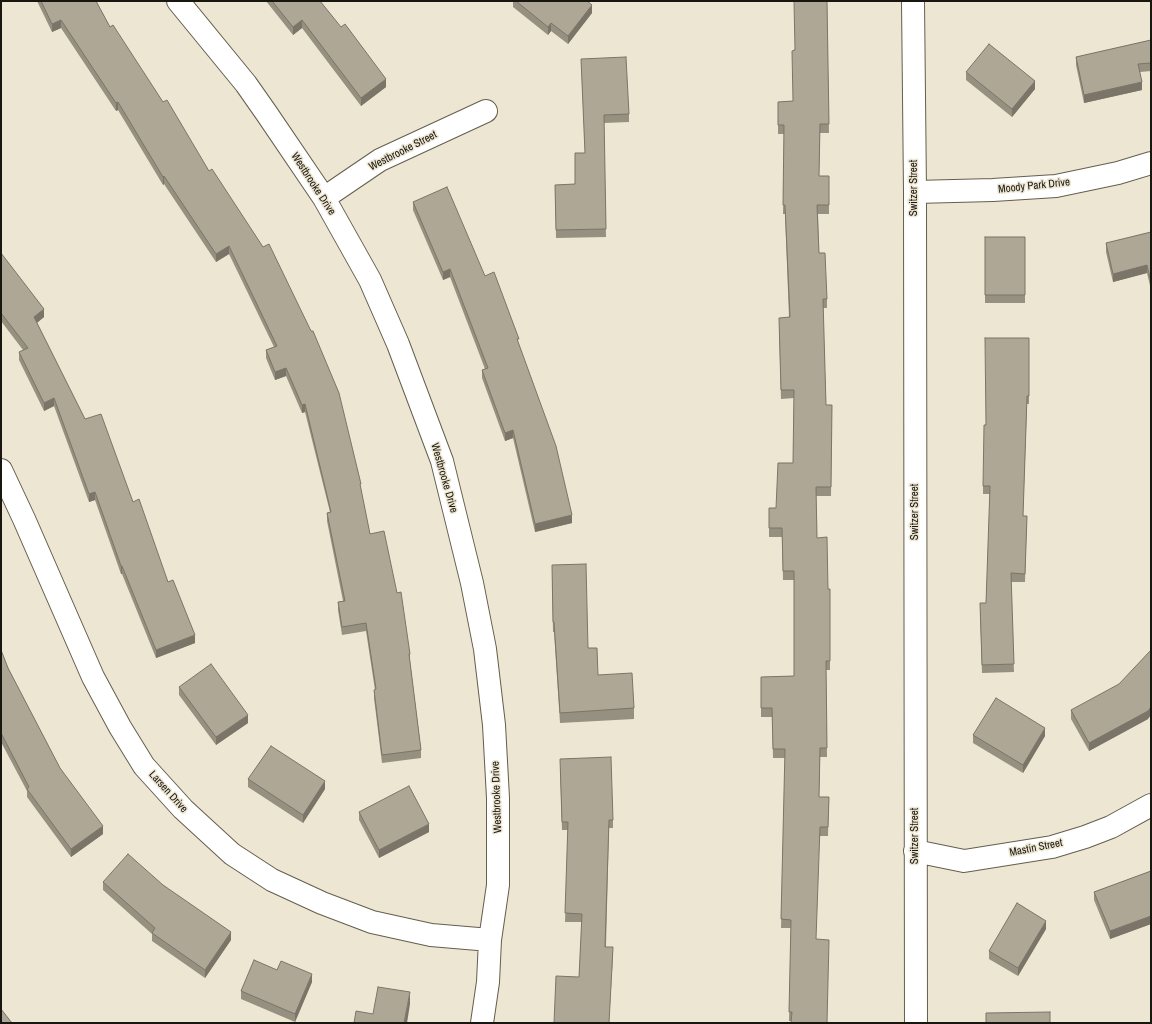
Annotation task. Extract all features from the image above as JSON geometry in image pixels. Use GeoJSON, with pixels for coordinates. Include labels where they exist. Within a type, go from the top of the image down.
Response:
{"type":"FeatureCollection","features":[{"type":"Feature","properties":{"kind":"street","name":"Westbrooke Drive"},"geometry":{"type":"LineString","coordinates":[[178,1],[246,84],[324,198],[370,280],[401,351],[442,461],[472,583],[485,649],[494,725],[498,798],[498,885],[490,940],[488,982],[482,1023]]}},
{"type":"Feature","properties":{"kind":"street","name":"Switzer Street"},"geometry":{"type":"LineString","coordinates":[[913,1],[915,192],[916,1023]]}},
{"type":"Feature","properties":{"kind":"street","name":"Westbrooke Street"},"geometry":{"type":"LineString","coordinates":[[324,198],[380,160],[486,110]]}},
{"type":"Feature","properties":{"kind":"street","name":"Moody Park Drive"},"geometry":{"type":"LineString","coordinates":[[915,192],[993,190],[1056,186],[1118,173],[1151,163]]}},
{"type":"Feature","properties":{"kind":"street","name":"Larsen Drive"},"geometry":{"type":"LineString","coordinates":[[1,470],[93,677],[120,727],[144,766],[183,809],[232,854],[272,880],[322,903],[372,922],[431,934],[490,940]]}},
{"type":"Feature","properties":{"kind":"street","name":"Mastin Street"},"geometry":{"type":"LineString","coordinates":[[915,851],[964,861],[1052,847],[1111,827],[1151,805]]}},
{"type":"Feature","properties":{"kind":"building"},"geometry":{"type":"Polygon","coordinates":[[[41,1],[96,1],[110,27],[113,25],[163,102],[167,100],[209,171],[212,169],[263,247],[269,244],[311,331],[313,331],[339,393],[361,484],[370,534],[384,531],[397,593],[401,592],[421,750],[382,755],[374,690],[376,689],[366,623],[342,627],[338,602],[345,601],[327,513],[331,512],[305,404],[302,405],[286,368],[275,372],[266,350],[277,346],[229,246],[216,254],[164,176],[163,177],[118,102],[116,103],[61,20],[52,24],[41,1]]]}},
{"type":"Feature","properties":{"kind":"building"},"geometry":{"type":"Polygon","coordinates":[[[272,1],[320,1],[341,27],[345,24],[386,79],[361,98],[302,20],[293,27],[272,1]]]}},
{"type":"Feature","properties":{"kind":"building"},"geometry":{"type":"Polygon","coordinates":[[[516,1],[587,1],[592,5],[568,36],[551,23],[548,27],[516,1]]]}},
{"type":"Feature","properties":{"kind":"building"},"geometry":{"type":"Polygon","coordinates":[[[794,1],[827,1],[829,124],[820,124],[819,176],[829,176],[829,205],[817,205],[819,253],[825,253],[827,299],[823,299],[826,405],[832,405],[831,487],[816,487],[817,538],[827,537],[828,589],[830,589],[830,661],[826,661],[827,748],[820,748],[819,797],[829,797],[828,827],[820,827],[816,939],[829,940],[827,1023],[791,1023],[792,1012],[789,1012],[791,920],[781,919],[785,749],[773,749],[772,708],[761,708],[761,677],[794,676],[794,571],[783,571],[782,528],[769,528],[769,508],[776,508],[778,463],[793,463],[794,390],[781,390],[779,318],[790,317],[785,205],[783,205],[784,125],[778,125],[778,102],[793,101],[792,51],[795,50],[794,1]]]}},
{"type":"Feature","properties":{"kind":"building"},"geometry":{"type":"Polygon","coordinates":[[[1151,40],[1151,63],[1138,64],[1142,82],[1084,95],[1076,57],[1151,40]]]}},
{"type":"Feature","properties":{"kind":"building"},"geometry":{"type":"Polygon","coordinates":[[[989,44],[1035,81],[1012,109],[966,72],[989,44]]]}},
{"type":"Feature","properties":{"kind":"building"},"geometry":{"type":"Polygon","coordinates":[[[626,57],[629,114],[604,115],[606,229],[556,230],[555,185],[575,184],[575,153],[585,153],[581,59],[626,57]]]}},
{"type":"Feature","properties":{"kind":"building"},"geometry":{"type":"Polygon","coordinates":[[[447,187],[485,276],[494,272],[556,446],[572,515],[535,524],[513,430],[505,433],[482,370],[488,368],[450,269],[443,272],[413,202],[447,187]]]}},
{"type":"Feature","properties":{"kind":"building"},"geometry":{"type":"Polygon","coordinates":[[[1151,232],[1151,282],[1147,265],[1113,274],[1106,243],[1151,232]]]}},
{"type":"Feature","properties":{"kind":"building"},"geometry":{"type":"Polygon","coordinates":[[[985,237],[1025,237],[1025,295],[985,295],[985,237]]]}},
{"type":"Feature","properties":{"kind":"building"},"geometry":{"type":"Polygon","coordinates":[[[1,253],[44,309],[34,317],[85,419],[101,414],[133,502],[139,499],[168,582],[173,580],[195,635],[156,650],[121,566],[95,492],[89,494],[54,398],[44,403],[19,352],[28,348],[1,313],[1,253]]]}},
{"type":"Feature","properties":{"kind":"building"},"geometry":{"type":"Polygon","coordinates":[[[985,338],[1029,338],[1029,396],[1027,396],[1023,516],[1027,516],[1025,574],[1011,573],[1014,664],[982,665],[980,603],[986,603],[990,486],[983,486],[984,425],[986,425],[985,338]]]}},
{"type":"Feature","properties":{"kind":"building"},"geometry":{"type":"Polygon","coordinates":[[[586,564],[588,648],[597,648],[598,675],[632,673],[634,708],[560,713],[553,622],[552,565],[586,564]]]}},
{"type":"Feature","properties":{"kind":"building"},"geometry":{"type":"Polygon","coordinates":[[[1,650],[8,668],[60,768],[103,826],[71,849],[27,789],[29,787],[1,733],[1,650]]]}},
{"type":"Feature","properties":{"kind":"building"},"geometry":{"type":"Polygon","coordinates":[[[1151,650],[1151,707],[1148,711],[1089,743],[1071,710],[1119,684],[1151,650]]]}},
{"type":"Feature","properties":{"kind":"building"},"geometry":{"type":"Polygon","coordinates":[[[211,664],[248,715],[216,737],[179,687],[211,664]]]}},
{"type":"Feature","properties":{"kind":"building"},"geometry":{"type":"Polygon","coordinates":[[[996,698],[1045,728],[1023,765],[973,735],[996,698]]]}},
{"type":"Feature","properties":{"kind":"building"},"geometry":{"type":"Polygon","coordinates":[[[271,746],[325,781],[303,815],[248,779],[271,746]]]}},
{"type":"Feature","properties":{"kind":"building"},"geometry":{"type":"Polygon","coordinates":[[[611,757],[613,820],[609,820],[605,947],[613,947],[609,1023],[554,1023],[556,976],[579,977],[582,914],[565,913],[568,822],[562,822],[560,759],[611,757]]]}},
{"type":"Feature","properties":{"kind":"building"},"geometry":{"type":"Polygon","coordinates":[[[409,786],[429,824],[379,850],[359,812],[409,786]]]}},
{"type":"Feature","properties":{"kind":"building"},"geometry":{"type":"Polygon","coordinates":[[[128,854],[163,885],[231,932],[205,970],[152,933],[155,928],[103,882],[128,854]]]}},
{"type":"Feature","properties":{"kind":"building"},"geometry":{"type":"Polygon","coordinates":[[[1151,871],[1151,916],[1110,931],[1094,892],[1151,871]]]}},
{"type":"Feature","properties":{"kind":"building"},"geometry":{"type":"Polygon","coordinates":[[[1017,903],[1046,921],[1018,968],[989,951],[1017,903]]]}},
{"type":"Feature","properties":{"kind":"building"},"geometry":{"type":"Polygon","coordinates":[[[254,960],[277,970],[281,961],[312,974],[295,1014],[241,991],[254,960]]]}},
{"type":"Feature","properties":{"kind":"building"},"geometry":{"type":"Polygon","coordinates":[[[378,987],[410,992],[404,1023],[354,1023],[356,1011],[373,1014],[378,987]]]}},
{"type":"Feature","properties":{"kind":"building"},"geometry":{"type":"Polygon","coordinates":[[[1,1009],[12,1023],[1,1023],[1,1009]]]}},
{"type":"Feature","properties":{"kind":"building"},"geometry":{"type":"Polygon","coordinates":[[[1050,1012],[1050,1023],[986,1023],[986,1013],[1050,1012]]]}}]}
